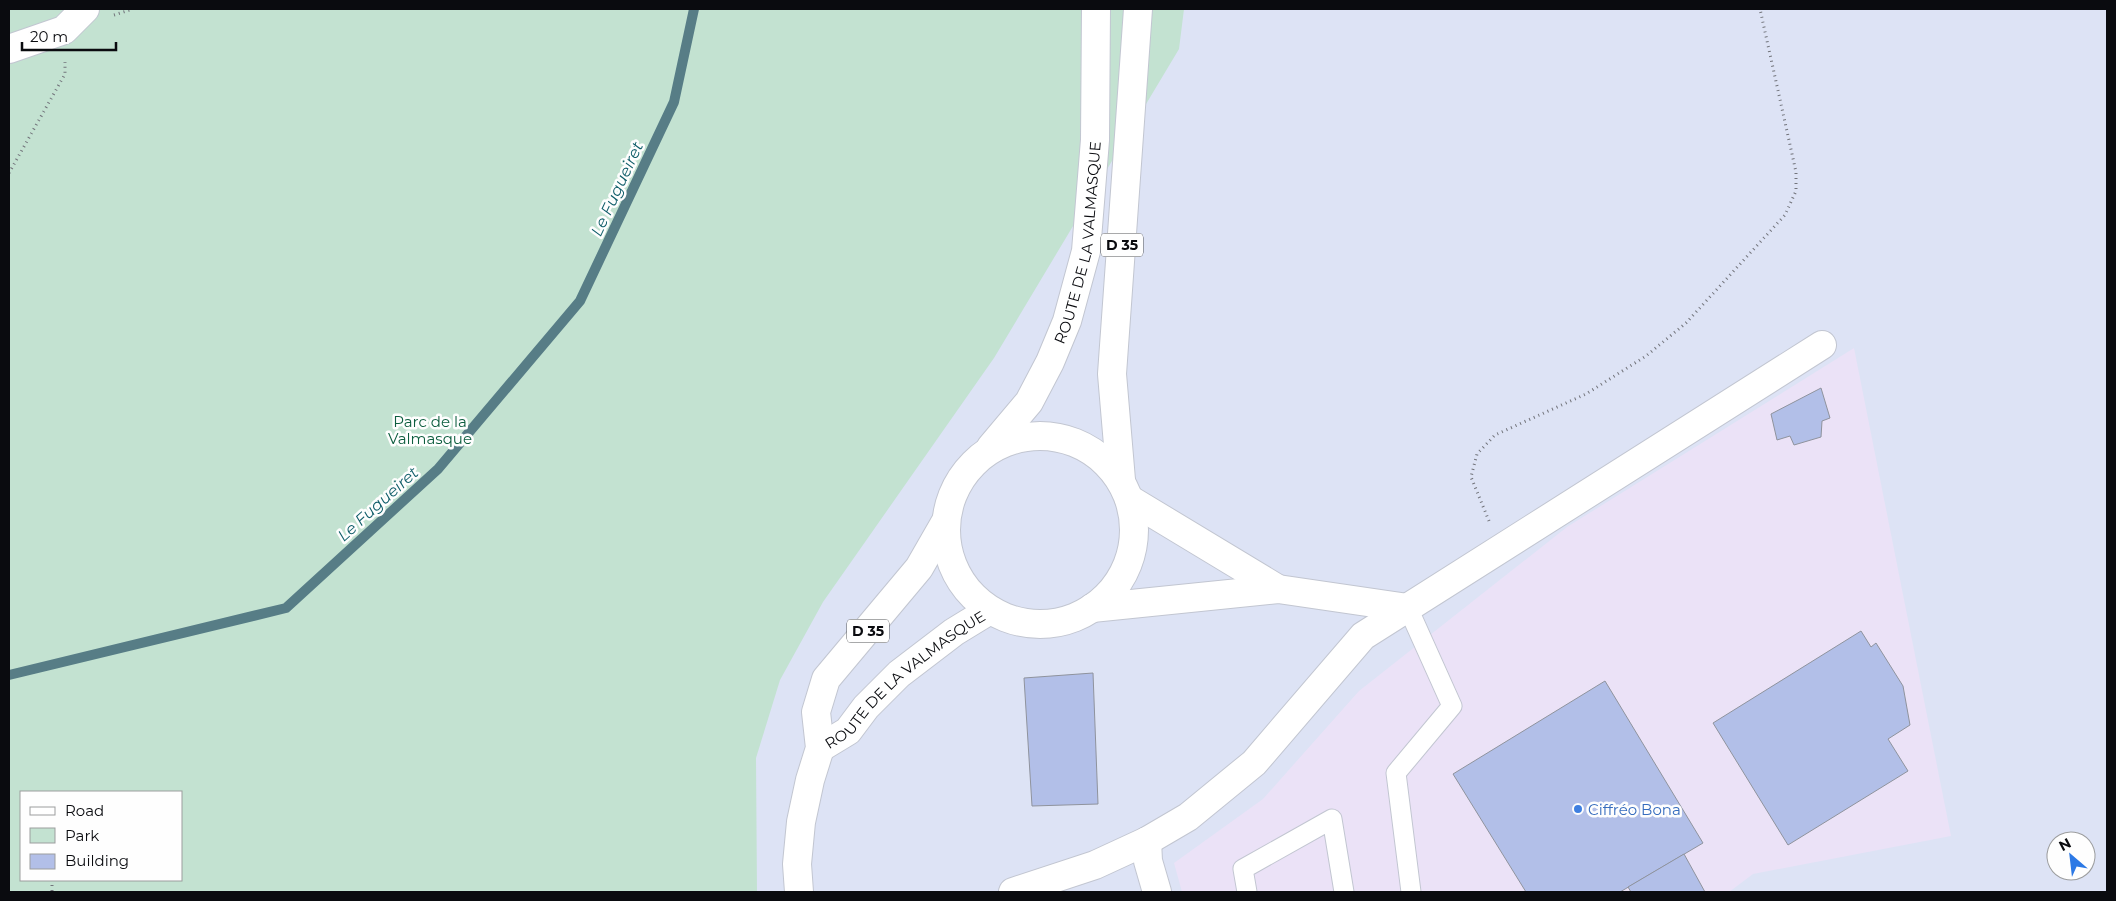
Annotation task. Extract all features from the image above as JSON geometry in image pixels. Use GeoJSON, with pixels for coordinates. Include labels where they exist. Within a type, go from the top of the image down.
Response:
{"type":"FeatureCollection","features":[{"type":"Feature","properties":{"kind":"main road","name":"ROUTE DE LA VALMASQUE"},"geometry":{"type":"LineString","coordinates":[[986,453],[1029,402],[1050,362],[1067,321],[1086,251],[1095,140],[1096,9]]}},
{"type":"Feature","properties":{"kind":"main road","name":"D 35"},"geometry":{"type":"LineString","coordinates":[[1125,490],[1112,374],[1138,9]]}},
{"type":"Feature","properties":{"kind":"main road"},"geometry":{"type":"LineString","coordinates":[[9,49],[64,30],[97,13]]}},
{"type":"Feature","properties":{"kind":"main road"},"geometry":{"type":"LineString","coordinates":[[1013,892],[1094,865],[1147,841],[1188,817],[1254,763],[1363,636],[1822,345]]}},
{"type":"Feature","properties":{"kind":"main road"},"geometry":{"type":"LineString","coordinates":[[1051,436],[1084,446],[1111,467],[1125,490],[1133,516],[1132,551],[1126,568],[1118,583],[1106,597],[1076,617],[1042,624],[1006,618],[976,600],[956,572],[946,539],[946,521],[949,505],[955,490],[973,463],[986,453],[1016,438],[1051,436]]}},
{"type":"Feature","properties":{"kind":"main road"},"geometry":{"type":"LineString","coordinates":[[1125,490],[1278,589]]}},
{"type":"Feature","properties":{"kind":"main road","name":"ROUTE DE LA VALMASQUE"},"geometry":{"type":"LineString","coordinates":[[799,892],[798,864],[801,822],[810,780],[820,748],[816,712],[826,679],[919,568],[946,521]]}},
{"type":"Feature","properties":{"kind":"main road"},"geometry":{"type":"LineString","coordinates":[[1092,608],[1278,589],[1408,608]]}},
{"type":"Feature","properties":{"kind":"main road","name":"ROUTE DE LA VALMASQUE"},"geometry":{"type":"LineString","coordinates":[[820,748],[848,731],[866,707],[899,674],[954,632],[990,610]]}},
{"type":"Feature","properties":{"kind":"main road"},"geometry":{"type":"LineString","coordinates":[[1147,841],[1148,861],[1157,892]]}},
{"type":"Feature","properties":{"kind":"lane"},"geometry":{"type":"LineString","coordinates":[[1408,608],[1452,706],[1396,773],[1411,892]]}},
{"type":"Feature","properties":{"kind":"lane"},"geometry":{"type":"LineString","coordinates":[[1247,892],[1243,869],[1332,819],[1344,892]]}},
{"type":"Feature","properties":{"kind":"path"},"geometry":{"type":"LineString","coordinates":[[97,13],[133,9]]}},
{"type":"Feature","properties":{"kind":"path"},"geometry":{"type":"LineString","coordinates":[[1490,524],[1471,477],[1477,454],[1496,435],[1586,394],[1646,356],[1686,323],[1785,215],[1796,191],[1796,172],[1760,9]]}},
{"type":"Feature","properties":{"kind":"path"},"geometry":{"type":"LineString","coordinates":[[9,173],[65,74],[64,30]]}},
{"type":"Feature","properties":{"kind":"shaded area"},"geometry":{"type":"Polygon","coordinates":[[[9,9],[2107,9],[2107,892],[9,892],[9,9]]]}},
{"type":"Feature","properties":{"kind":"shaded area"},"geometry":{"type":"Polygon","coordinates":[[[1854,348],[1951,836],[1753,874],[1729,892],[1182,892],[1174,863],[1263,799],[1359,691],[1567,527],[1854,348]]]}},
{"type":"Feature","properties":{"kind":"green space","name":"Parc de la Valmasque"},"geometry":{"type":"Polygon","coordinates":[[[9,9],[1184,9],[1179,49],[994,358],[823,602],[780,680],[756,758],[757,892],[9,892],[9,9]]]}},
{"type":"Feature","properties":{"kind":"building"},"geometry":{"type":"Polygon","coordinates":[[[1821,388],[1830,418],[1822,421],[1821,437],[1794,445],[1790,436],[1777,440],[1771,414],[1821,388]]]}},
{"type":"Feature","properties":{"kind":"building"},"geometry":{"type":"Polygon","coordinates":[[[1861,631],[1871,647],[1876,643],[1903,686],[1910,725],[1888,739],[1908,771],[1788,845],[1713,723],[1861,631]]]}},
{"type":"Feature","properties":{"kind":"building"},"geometry":{"type":"Polygon","coordinates":[[[1093,673],[1098,804],[1032,806],[1024,678],[1093,673]]]}},
{"type":"Feature","properties":{"kind":"building","name":"Ciffréo Bona"},"geometry":{"type":"Polygon","coordinates":[[[1605,681],[1703,843],[1620,892],[1526,892],[1453,774],[1605,681]]]}},
{"type":"Feature","properties":{"kind":"building"},"geometry":{"type":"Polygon","coordinates":[[[1684,854],[1705,892],[1631,892],[1628,887],[1684,854]]]}},
{"type":"Feature","properties":{"kind":"waterway","name":"Le Fugueiret"},"geometry":{"type":"LineString","coordinates":[[9,675],[286,608],[438,469],[580,301],[674,102],[694,9]]}},
{"type":"Feature","properties":{"kind":"place","name":"Ciffréo Bona"},"geometry":{"type":"Point","coordinates":[1578,809]}}]}
